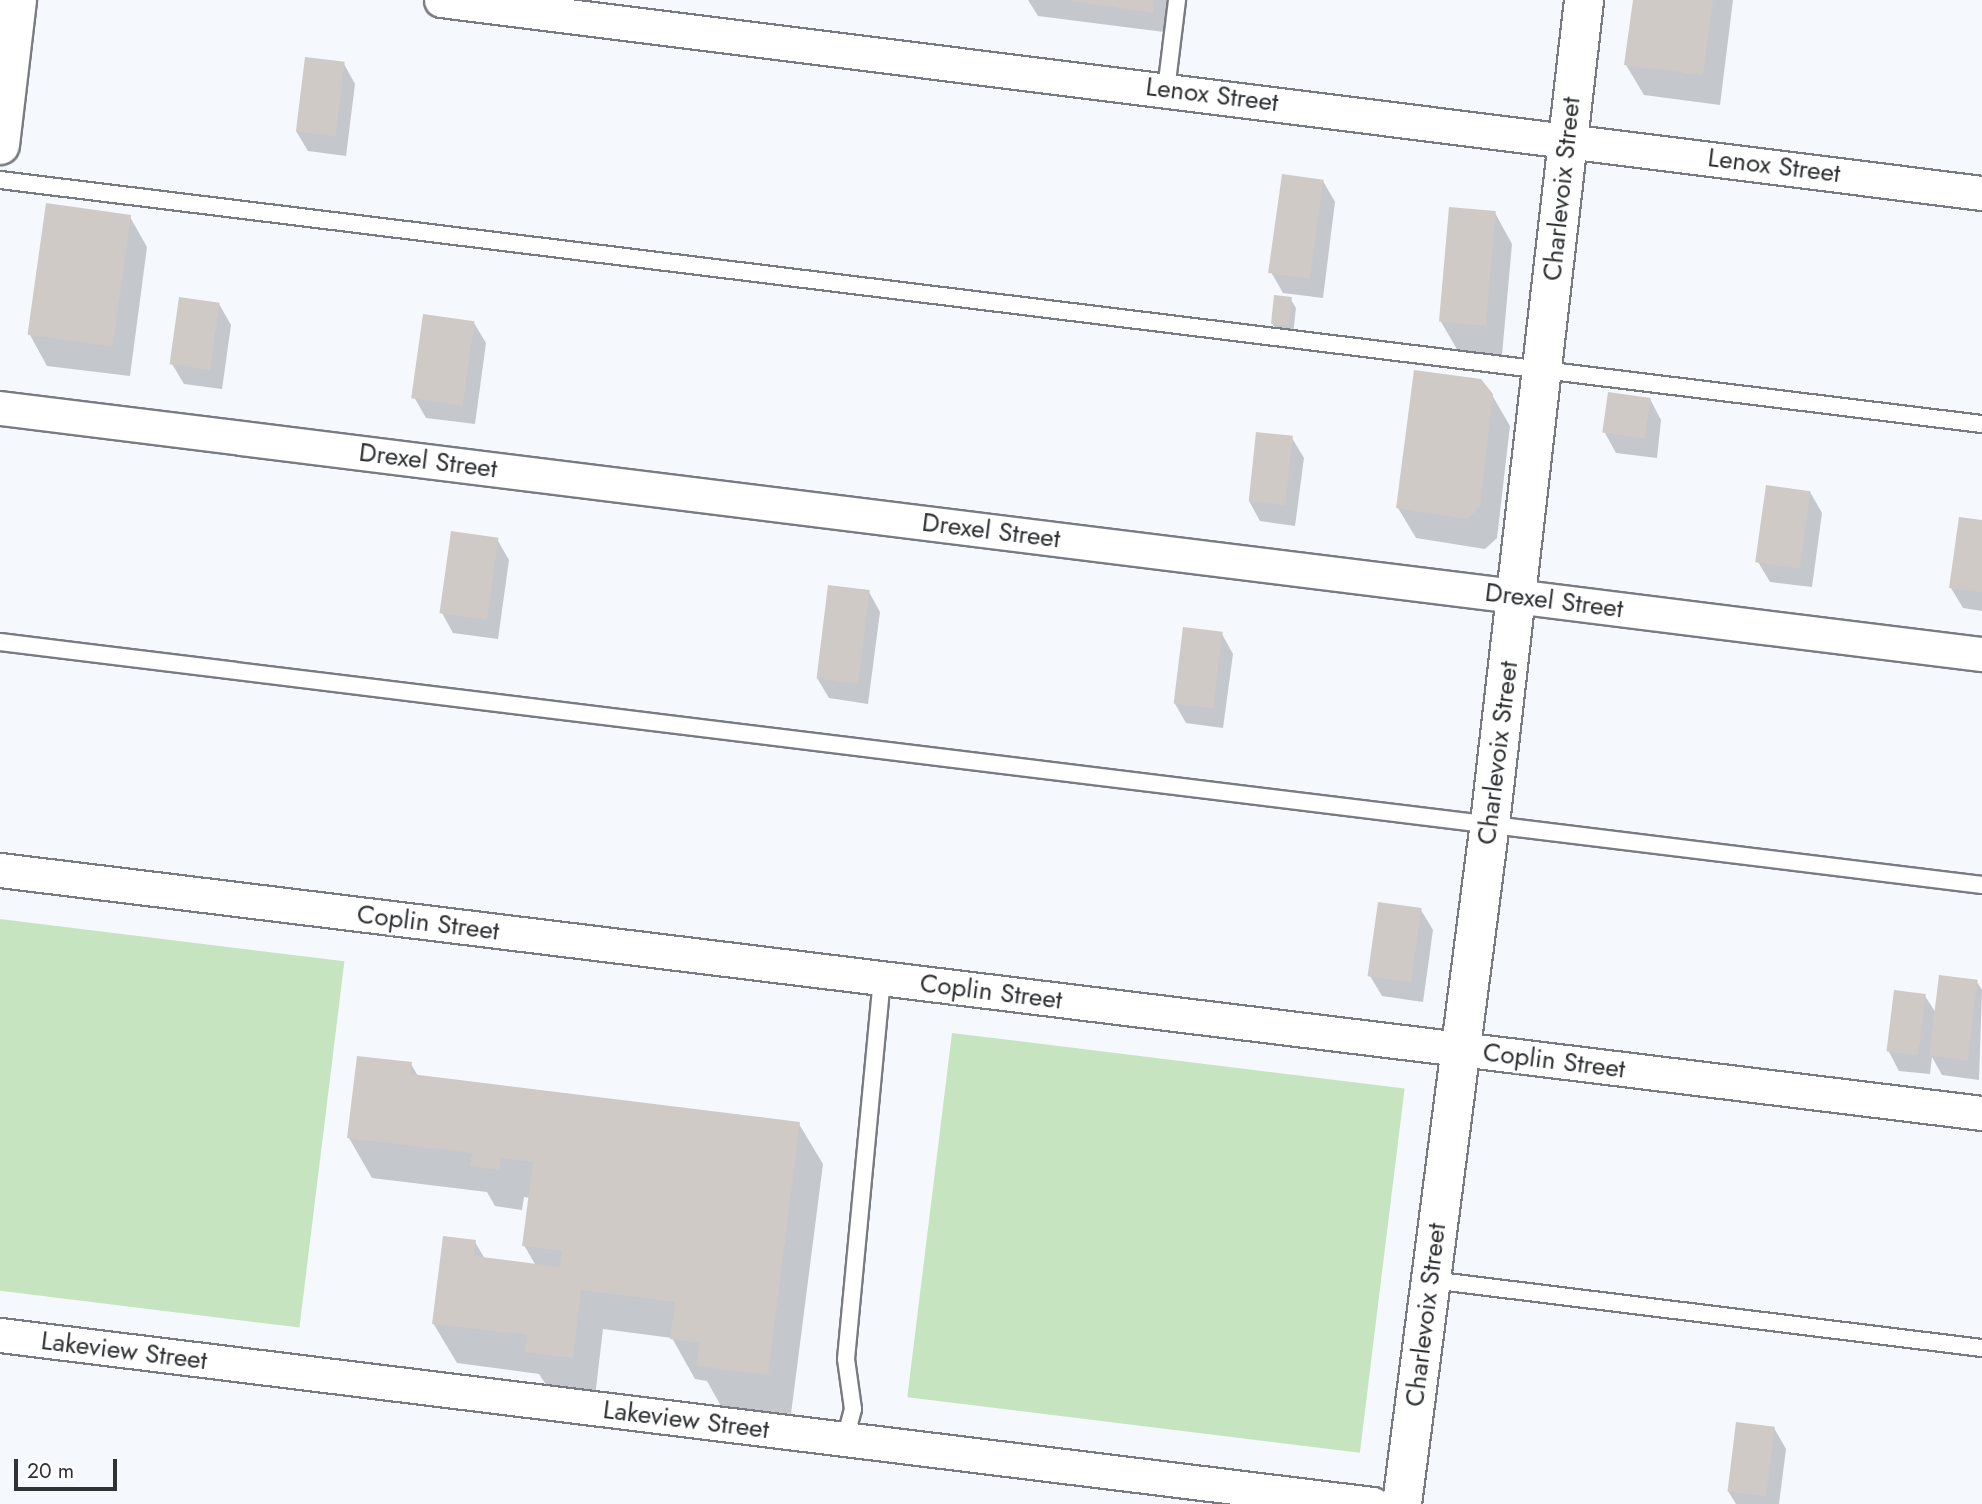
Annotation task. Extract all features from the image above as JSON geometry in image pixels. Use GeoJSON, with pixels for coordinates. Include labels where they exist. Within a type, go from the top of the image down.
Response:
{"type":"FeatureCollection","features":[{"type":"Feature","properties":{"kind":"street"},"geometry":{"type":"LineString","coordinates":[[0,145],[17,0]]}},
{"type":"Feature","properties":{"kind":"street","name":"Lenox Street"},"geometry":{"type":"LineString","coordinates":[[441,0],[1568,139],[1982,193]]}},
{"type":"Feature","properties":{"kind":"street","name":"Charlevoix Street"},"geometry":{"type":"LineString","coordinates":[[1402,1504],[1490,823],[1584,0]]}},
{"type":"Feature","properties":{"kind":"street","name":"Drexel Street"},"geometry":{"type":"LineString","coordinates":[[0,408],[1982,654]]}},
{"type":"Feature","properties":{"kind":"street","name":"Coplin Street"},"geometry":{"type":"LineString","coordinates":[[0,870],[1982,1114]]}},
{"type":"Feature","properties":{"kind":"street","name":"Lakeview Street"},"geometry":{"type":"LineString","coordinates":[[0,1335],[1373,1504]]}},
{"type":"Feature","properties":{"kind":"lane"},"geometry":{"type":"LineString","coordinates":[[1166,89],[1177,0]]}},
{"type":"Feature","properties":{"kind":"lane"},"geometry":{"type":"LineString","coordinates":[[0,180],[1982,424]]}},
{"type":"Feature","properties":{"kind":"lane"},"geometry":{"type":"LineString","coordinates":[[0,642],[1982,885]]}},
{"type":"Feature","properties":{"kind":"lane"},"geometry":{"type":"LineString","coordinates":[[845,1439],[853,1409],[846,1359],[882,978]]}},
{"type":"Feature","properties":{"kind":"lane"},"geometry":{"type":"LineString","coordinates":[[1431,1280],[1982,1348]]}},
{"type":"Feature","properties":{"kind":"green space"},"geometry":{"type":"Polygon","coordinates":[[[0,919],[344,961],[299,1328],[0,1291],[0,919]]]}},
{"type":"Feature","properties":{"kind":"green space"},"geometry":{"type":"Polygon","coordinates":[[[952,1033],[1405,1089],[1360,1453],[907,1397],[952,1033]]]}},
{"type":"Feature","properties":{"kind":"building"},"geometry":{"type":"Polygon","coordinates":[[[1066,0],[1154,0],[1153,13],[1066,0]]]}},
{"type":"Feature","properties":{"kind":"building"},"geometry":{"type":"Polygon","coordinates":[[[1633,0],[1713,0],[1703,75],[1624,65],[1633,0]]]}},
{"type":"Feature","properties":{"kind":"building"},"geometry":{"type":"Polygon","coordinates":[[[305,57],[345,62],[336,136],[296,131],[305,57]]]}},
{"type":"Feature","properties":{"kind":"building"},"geometry":{"type":"Polygon","coordinates":[[[1282,174],[1324,180],[1310,279],[1268,273],[1282,174]]]}},
{"type":"Feature","properties":{"kind":"building"},"geometry":{"type":"Polygon","coordinates":[[[46,203],[131,215],[113,347],[27,335],[46,203]]]}},
{"type":"Feature","properties":{"kind":"building"},"geometry":{"type":"Polygon","coordinates":[[[1449,207],[1496,211],[1486,326],[1439,322],[1449,207]]]}},
{"type":"Feature","properties":{"kind":"building"},"geometry":{"type":"Polygon","coordinates":[[[1274,295],[1292,297],[1289,326],[1271,324],[1274,295]]]}},
{"type":"Feature","properties":{"kind":"building"},"geometry":{"type":"Polygon","coordinates":[[[179,297],[220,303],[210,370],[170,364],[179,297]]]}},
{"type":"Feature","properties":{"kind":"building"},"geometry":{"type":"Polygon","coordinates":[[[423,314],[474,321],[463,405],[411,398],[423,314]]]}},
{"type":"Feature","properties":{"kind":"building"},"geometry":{"type":"Polygon","coordinates":[[[1414,370],[1481,379],[1493,394],[1480,507],[1467,519],[1396,508],[1414,370]]]}},
{"type":"Feature","properties":{"kind":"building"},"geometry":{"type":"Polygon","coordinates":[[[1608,392],[1651,398],[1645,439],[1602,433],[1608,392]]]}},
{"type":"Feature","properties":{"kind":"building"},"geometry":{"type":"Polygon","coordinates":[[[1256,432],[1293,436],[1285,505],[1249,502],[1256,432]]]}},
{"type":"Feature","properties":{"kind":"building"},"geometry":{"type":"Polygon","coordinates":[[[1766,485],[1811,491],[1800,569],[1755,562],[1766,485]]]}},
{"type":"Feature","properties":{"kind":"building"},"geometry":{"type":"Polygon","coordinates":[[[1959,517],[1982,520],[1982,592],[1949,588],[1959,517]]]}},
{"type":"Feature","properties":{"kind":"building"},"geometry":{"type":"Polygon","coordinates":[[[451,531],[499,538],[487,620],[439,613],[451,531]]]}},
{"type":"Feature","properties":{"kind":"building"},"geometry":{"type":"Polygon","coordinates":[[[828,585],[870,590],[858,683],[817,678],[828,585]]]}},
{"type":"Feature","properties":{"kind":"building"},"geometry":{"type":"Polygon","coordinates":[[[1183,627],[1223,632],[1213,708],[1174,703],[1183,627]]]}},
{"type":"Feature","properties":{"kind":"building"},"geometry":{"type":"Polygon","coordinates":[[[1378,902],[1422,908],[1411,982],[1368,976],[1378,902]]]}},
{"type":"Feature","properties":{"kind":"building"},"geometry":{"type":"Polygon","coordinates":[[[1939,975],[1978,980],[1968,1060],[1929,1055],[1939,975]]]}},
{"type":"Feature","properties":{"kind":"building"},"geometry":{"type":"Polygon","coordinates":[[[1894,990],[1926,994],[1918,1055],[1886,1052],[1894,990]]]}},
{"type":"Feature","properties":{"kind":"building"},"geometry":{"type":"Polygon","coordinates":[[[357,1056],[412,1062],[411,1074],[800,1122],[768,1375],[696,1366],[699,1343],[670,1339],[675,1302],[581,1290],[573,1358],[525,1352],[527,1335],[432,1324],[443,1236],[476,1240],[474,1256],[560,1267],[562,1251],[522,1246],[533,1162],[501,1158],[499,1170],[470,1166],[472,1153],[347,1138],[357,1056]]]}},
{"type":"Feature","properties":{"kind":"building"},"geometry":{"type":"Polygon","coordinates":[[[1736,1422],[1775,1427],[1766,1496],[1727,1491],[1736,1422]]]}}]}
